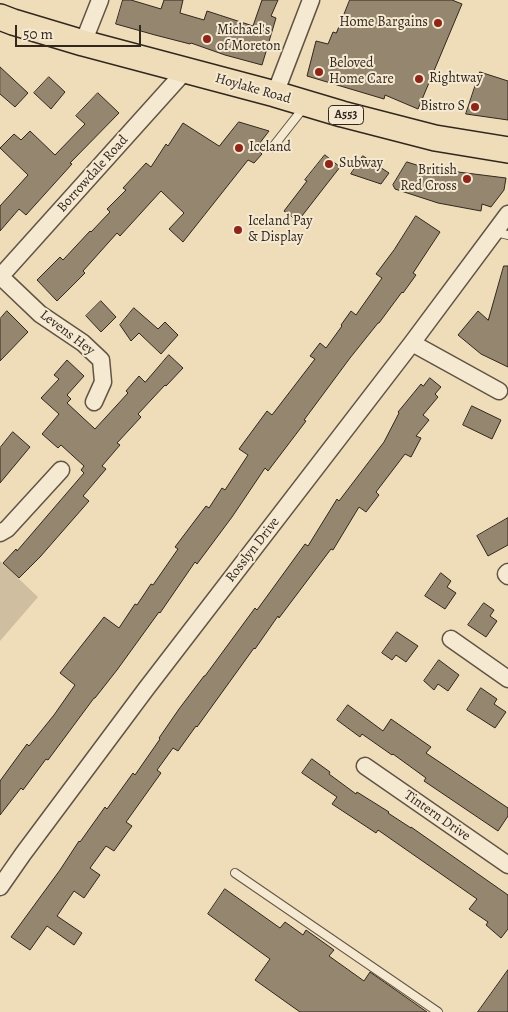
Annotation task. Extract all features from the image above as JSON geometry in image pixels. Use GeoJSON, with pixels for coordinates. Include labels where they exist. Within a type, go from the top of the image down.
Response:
{"type":"FeatureCollection","features":[{"type":"Feature","properties":{"kind":"main road","name":"Hoylake Road"},"geometry":{"type":"LineString","coordinates":[[0,17],[83,42],[435,138],[508,150]]}},
{"type":"Feature","properties":{"kind":"street"},"geometry":{"type":"LineString","coordinates":[[83,42],[100,0]]}},
{"type":"Feature","properties":{"kind":"street"},"geometry":{"type":"LineString","coordinates":[[275,94],[311,0]]}},
{"type":"Feature","properties":{"kind":"street","name":"Borrowdale Road"},"geometry":{"type":"LineString","coordinates":[[0,276],[186,70]]}},
{"type":"Feature","properties":{"kind":"street","name":"Rosslyn Drive"},"geometry":{"type":"LineString","coordinates":[[0,887],[146,689],[412,343],[502,234],[508,214]]}},
{"type":"Feature","properties":{"kind":"street","name":"Levens Hey"},"geometry":{"type":"LineString","coordinates":[[0,276],[40,314],[83,343],[100,360],[103,382],[94,402]]}},
{"type":"Feature","properties":{"kind":"street"},"geometry":{"type":"LineString","coordinates":[[412,343],[499,391]]}},
{"type":"Feature","properties":{"kind":"street"},"geometry":{"type":"LineString","coordinates":[[0,533],[7,529],[60,470]]}},
{"type":"Feature","properties":{"kind":"street"},"geometry":{"type":"LineString","coordinates":[[508,572],[506,574],[508,576]]}},
{"type":"Feature","properties":{"kind":"street"},"geometry":{"type":"LineString","coordinates":[[451,639],[508,679]]}},
{"type":"Feature","properties":{"kind":"street","name":"Tintern Drive"},"geometry":{"type":"LineString","coordinates":[[365,766],[508,865]]}},
{"type":"Feature","properties":{"kind":"lane"},"geometry":{"type":"LineString","coordinates":[[272,148],[306,104]]}},
{"type":"Feature","properties":{"kind":"lane"},"geometry":{"type":"LineString","coordinates":[[235,873],[438,1012]]}},
{"type":"Feature","properties":{"kind":"shaded area"},"geometry":{"type":"Polygon","coordinates":[[[0,561],[38,597],[0,641],[0,561]]]}},
{"type":"Feature","properties":{"kind":"building"},"geometry":{"type":"Polygon","coordinates":[[[123,0],[131,0],[161,9],[164,0],[183,0],[180,13],[204,20],[207,11],[253,26],[262,0],[278,0],[271,16],[276,18],[262,65],[191,43],[116,24],[123,0]]]}},
{"type":"Feature","properties":{"kind":"building"},"geometry":{"type":"Polygon","coordinates":[[[350,0],[452,0],[462,4],[418,109],[385,95],[384,99],[307,76],[316,41],[328,44],[333,32],[336,33],[350,0]]]}},
{"type":"Feature","properties":{"kind":"building"},"geometry":{"type":"Polygon","coordinates":[[[0,67],[28,93],[15,107],[0,94],[0,67]]]}},
{"type":"Feature","properties":{"kind":"building"},"geometry":{"type":"Polygon","coordinates":[[[480,72],[508,81],[508,120],[466,114],[480,72]]]}},
{"type":"Feature","properties":{"kind":"building"},"geometry":{"type":"Polygon","coordinates":[[[49,77],[65,92],[51,109],[34,93],[49,77]]]}},
{"type":"Feature","properties":{"kind":"building"},"geometry":{"type":"Polygon","coordinates":[[[98,93],[119,113],[70,163],[72,164],[26,215],[19,209],[0,231],[0,206],[28,175],[0,148],[14,134],[21,140],[30,131],[55,155],[85,124],[76,116],[98,93]]]}},
{"type":"Feature","properties":{"kind":"building"},"geometry":{"type":"Polygon","coordinates":[[[239,122],[269,131],[256,148],[262,154],[254,163],[248,160],[183,242],[169,229],[184,213],[161,191],[120,236],[117,233],[83,271],[85,273],[57,301],[37,280],[60,257],[63,260],[110,212],[107,209],[126,190],[123,188],[146,163],[151,167],[183,123],[219,146],[239,122]]]}},
{"type":"Feature","properties":{"kind":"building"},"geometry":{"type":"Polygon","coordinates":[[[325,155],[340,167],[298,221],[284,211],[325,155]]]}},
{"type":"Feature","properties":{"kind":"building"},"geometry":{"type":"Polygon","coordinates":[[[363,156],[389,173],[381,184],[351,174],[363,156]]]}},
{"type":"Feature","properties":{"kind":"building"},"geometry":{"type":"Polygon","coordinates":[[[407,162],[426,168],[506,178],[504,190],[491,207],[482,204],[481,211],[438,203],[395,189],[393,185],[407,162]]]}},
{"type":"Feature","properties":{"kind":"building"},"geometry":{"type":"Polygon","coordinates":[[[416,216],[440,232],[413,273],[416,275],[350,358],[268,471],[265,468],[232,517],[197,564],[195,562],[160,613],[48,760],[46,759],[23,790],[21,788],[0,815],[0,781],[27,744],[29,746],[54,715],[75,685],[60,673],[104,617],[119,628],[135,604],[137,605],[151,584],[153,585],[178,549],[175,547],[206,506],[209,508],[222,488],[225,490],[248,455],[239,449],[267,411],[272,415],[315,359],[310,356],[320,343],[326,348],[351,311],[356,315],[382,278],[376,274],[416,216]]]}},
{"type":"Feature","properties":{"kind":"building"},"geometry":{"type":"Polygon","coordinates":[[[504,266],[508,266],[508,367],[481,354],[458,335],[478,311],[488,320],[504,266]]]}},
{"type":"Feature","properties":{"kind":"building"},"geometry":{"type":"Polygon","coordinates":[[[101,301],[116,317],[101,332],[86,316],[101,301]]]}},
{"type":"Feature","properties":{"kind":"building"},"geometry":{"type":"Polygon","coordinates":[[[134,308],[158,329],[165,322],[178,335],[161,354],[139,333],[131,341],[120,325],[134,308]]]}},
{"type":"Feature","properties":{"kind":"building"},"geometry":{"type":"Polygon","coordinates":[[[7,311],[28,332],[0,361],[0,319],[7,311]]]}},
{"type":"Feature","properties":{"kind":"building"},"geometry":{"type":"Polygon","coordinates":[[[169,355],[183,368],[138,414],[141,417],[117,443],[120,445],[102,466],[106,469],[83,496],[89,501],[19,578],[3,563],[16,549],[17,551],[84,473],[81,470],[84,466],[61,445],[58,448],[42,434],[59,414],[41,398],[59,379],[54,375],[67,360],[84,376],[67,395],[71,399],[67,403],[95,429],[128,393],[126,391],[139,376],[145,382],[169,355]]]}},
{"type":"Feature","properties":{"kind":"building"},"geometry":{"type":"Polygon","coordinates":[[[430,378],[441,387],[435,394],[438,397],[423,415],[429,420],[416,436],[421,438],[411,457],[405,454],[376,492],[379,495],[366,512],[359,507],[333,550],[331,549],[279,618],[278,616],[197,727],[178,751],[173,748],[157,770],[161,773],[126,822],[132,826],[114,851],[106,846],[90,868],[100,875],[84,898],[74,891],[57,916],[82,933],[74,945],[47,926],[30,950],[11,937],[105,807],[107,809],[133,773],[135,775],[179,709],[255,608],[257,610],[305,544],[308,546],[337,499],[339,501],[384,442],[398,412],[421,384],[423,386],[430,378]]]}},
{"type":"Feature","properties":{"kind":"building"},"geometry":{"type":"Polygon","coordinates":[[[472,406],[501,420],[492,439],[463,425],[472,406]]]}},
{"type":"Feature","properties":{"kind":"building"},"geometry":{"type":"Polygon","coordinates":[[[13,432],[30,447],[0,483],[0,448],[13,432]]]}},
{"type":"Feature","properties":{"kind":"building"},"geometry":{"type":"Polygon","coordinates":[[[508,518],[508,545],[488,556],[477,536],[508,518]]]}},
{"type":"Feature","properties":{"kind":"building"},"geometry":{"type":"Polygon","coordinates":[[[441,573],[451,581],[447,587],[456,593],[445,609],[425,596],[441,573]]]}},
{"type":"Feature","properties":{"kind":"building"},"geometry":{"type":"Polygon","coordinates":[[[484,603],[494,610],[490,616],[497,621],[486,637],[468,625],[484,603]]]}},
{"type":"Feature","properties":{"kind":"building"},"geometry":{"type":"Polygon","coordinates":[[[397,632],[418,646],[406,662],[396,655],[392,660],[382,653],[397,632]]]}},
{"type":"Feature","properties":{"kind":"building"},"geometry":{"type":"Polygon","coordinates":[[[439,660],[459,675],[448,691],[438,684],[434,690],[424,681],[439,660]]]}},
{"type":"Feature","properties":{"kind":"building"},"geometry":{"type":"Polygon","coordinates":[[[481,688],[497,699],[494,704],[506,712],[495,728],[467,710],[481,688]]]}},
{"type":"Feature","properties":{"kind":"building"},"geometry":{"type":"Polygon","coordinates":[[[348,705],[383,731],[391,719],[431,747],[426,753],[508,808],[508,816],[498,831],[424,781],[426,778],[393,754],[362,734],[360,737],[337,720],[348,705]]]}},
{"type":"Feature","properties":{"kind":"building"},"geometry":{"type":"Polygon","coordinates":[[[312,759],[356,794],[357,792],[389,812],[508,895],[508,929],[501,938],[486,925],[488,922],[469,909],[477,899],[378,830],[376,833],[332,804],[337,797],[302,773],[312,759]]]}},
{"type":"Feature","properties":{"kind":"building"},"geometry":{"type":"Polygon","coordinates":[[[225,889],[280,928],[285,922],[303,935],[306,930],[334,950],[329,956],[364,981],[370,972],[427,1012],[300,1012],[255,980],[270,959],[208,914],[225,889]]]}},
{"type":"Feature","properties":{"kind":"building"},"geometry":{"type":"Polygon","coordinates":[[[508,970],[508,1012],[478,1012],[508,970]]]}},
{"type":"Feature","properties":{"kind":"place","name":"Home Bargains"},"geometry":{"type":"Point","coordinates":[438,23]}},
{"type":"Feature","properties":{"kind":"place","name":"Michael's of Moreton"},"geometry":{"type":"Point","coordinates":[207,39]}},
{"type":"Feature","properties":{"kind":"place","name":"Beloved Home Care"},"geometry":{"type":"Point","coordinates":[319,72]}},
{"type":"Feature","properties":{"kind":"place","name":"Rightway"},"geometry":{"type":"Point","coordinates":[419,79]}},
{"type":"Feature","properties":{"kind":"place","name":"Bistro S"},"geometry":{"type":"Point","coordinates":[475,107]}},
{"type":"Feature","properties":{"kind":"place","name":"Iceland"},"geometry":{"type":"Point","coordinates":[239,148]}},
{"type":"Feature","properties":{"kind":"place","name":"Subway"},"geometry":{"type":"Point","coordinates":[329,164]}},
{"type":"Feature","properties":{"kind":"place","name":"British Red Cross"},"geometry":{"type":"Point","coordinates":[467,179]}},
{"type":"Feature","properties":{"kind":"place","name":"Iceland Pay & Display"},"geometry":{"type":"Point","coordinates":[238,230]}}]}
